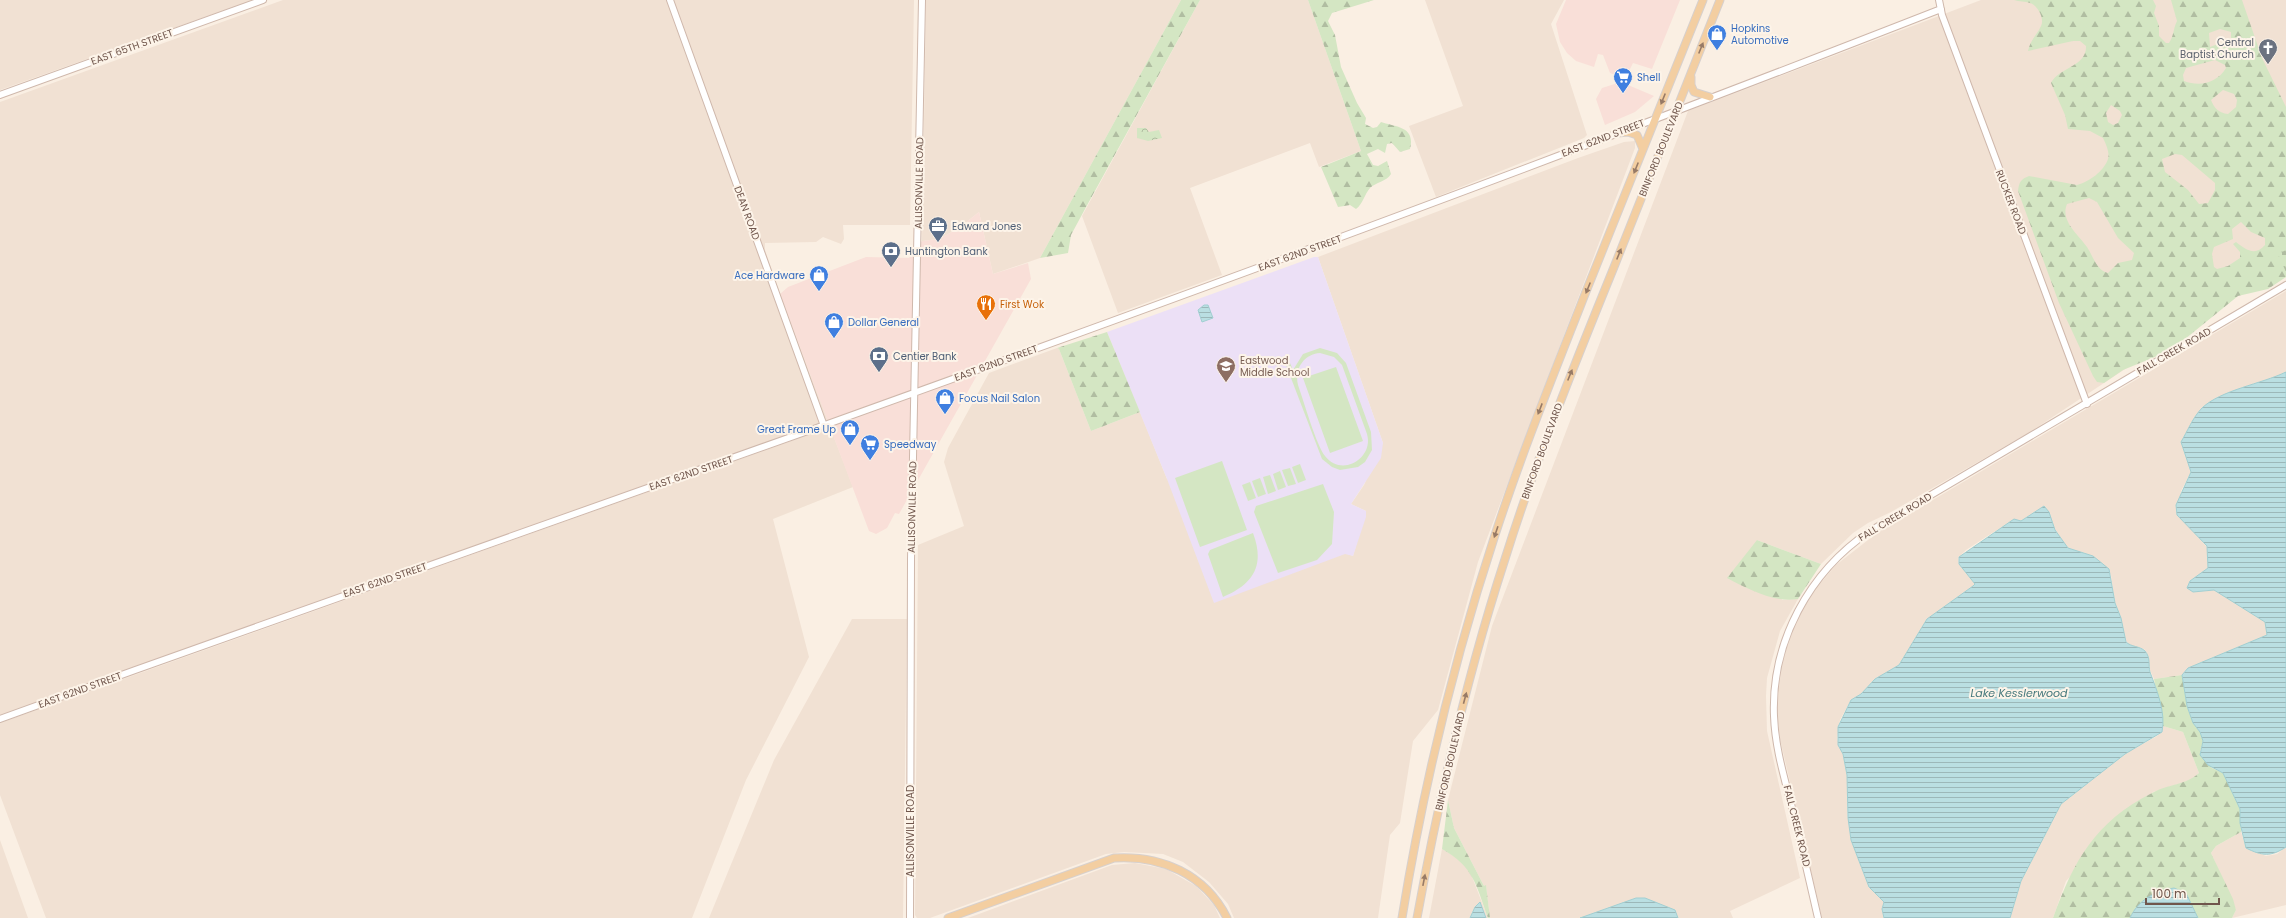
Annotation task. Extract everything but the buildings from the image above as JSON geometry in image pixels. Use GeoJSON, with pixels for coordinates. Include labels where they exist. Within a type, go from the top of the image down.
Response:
{"type":"FeatureCollection","features":[{"type":"Feature","properties":{"kind":"main road","name":"BINFORD BOULEVARD"},"geometry":{"type":"LineString","coordinates":[[1402,918],[1417,831],[1440,727],[1487,559],[1526,447],[1703,0]]}},
{"type":"Feature","properties":{"kind":"main road","name":"BINFORD BOULEVARD"},"geometry":{"type":"LineString","coordinates":[[1417,918],[1455,736],[1506,556],[1554,416],[1720,0]]}},
{"type":"Feature","properties":{"kind":"main road"},"geometry":{"type":"LineString","coordinates":[[1692,70],[1691,85],[1694,92],[1710,98]]}},
{"type":"Feature","properties":{"kind":"main road"},"geometry":{"type":"LineString","coordinates":[[1618,133],[1628,132],[1637,135],[1643,149]]}},
{"type":"Feature","properties":{"kind":"main road"},"geometry":{"type":"LineString","coordinates":[[948,918],[1114,858],[1129,857],[1159,861],[1189,875],[1211,894],[1227,918]]}},
{"type":"Feature","properties":{"kind":"street","name":"EAST 65TH STREET"},"geometry":{"type":"LineString","coordinates":[[0,95],[263,0]]}},
{"type":"Feature","properties":{"kind":"street","name":"DEAN ROAD"},"geometry":{"type":"LineString","coordinates":[[670,0],[824,426]]}},
{"type":"Feature","properties":{"kind":"street","name":"ALLISONVILLE ROAD"},"geometry":{"type":"LineString","coordinates":[[910,918],[913,392],[922,0]]}},
{"type":"Feature","properties":{"kind":"street","name":"RUCKER ROAD"},"geometry":{"type":"LineString","coordinates":[[1939,0],[2000,175],[2087,404]]}},
{"type":"Feature","properties":{"kind":"street","name":"EAST 62ND STREET"},"geometry":{"type":"LineString","coordinates":[[0,719],[276,618],[824,426],[913,392],[1352,234],[1941,9]]}},
{"type":"Feature","properties":{"kind":"street","name":"FALL CREEK ROAD"},"geometry":{"type":"LineString","coordinates":[[1818,918],[1774,728],[1774,700],[1778,667],[1784,644],[1796,613],[1820,575],[1840,554],[1859,538],[2286,285]]}},
{"type":"Feature","properties":{"kind":"shaded area"},"geometry":{"type":"Polygon","coordinates":[[[0,0],[253,0],[0,90],[0,0]]]}},
{"type":"Feature","properties":{"kind":"shaded area"},"geometry":{"type":"Polygon","coordinates":[[[283,0],[914,0],[910,225],[843,225],[844,239],[841,244],[823,237],[816,242],[765,243],[765,250],[780,294],[828,421],[0,716],[0,102],[283,0]]]}},
{"type":"Feature","properties":{"kind":"shaded area"},"geometry":{"type":"Polygon","coordinates":[[[926,0],[1181,0],[1040,258],[993,274],[979,212],[959,228],[939,239],[922,241],[926,0]]]}},
{"type":"Feature","properties":{"kind":"shaded area"},"geometry":{"type":"Polygon","coordinates":[[[1200,0],[1308,0],[1361,151],[1319,167],[1310,143],[1190,188],[1222,275],[1118,313],[1082,216],[1200,0]]]}},
{"type":"Feature","properties":{"kind":"shaded area"},"geometry":{"type":"Polygon","coordinates":[[[1425,0],[1564,0],[1551,24],[1587,135],[1584,138],[1436,197],[1409,126],[1463,106],[1425,0]]]}},
{"type":"Feature","properties":{"kind":"shaded area"},"geometry":{"type":"Polygon","coordinates":[[[1566,0],[1680,0],[1652,69],[1633,63],[1625,79],[1610,73],[1603,55],[1598,54],[1594,67],[1576,61],[1567,53],[1560,42],[1556,24],[1566,0]]]}},
{"type":"Feature","properties":{"kind":"shaded area"},"geometry":{"type":"Polygon","coordinates":[[[1981,0],[2286,0],[2286,232],[2193,324],[2030,432],[1891,512],[1868,523],[1853,533],[1821,564],[1757,540],[1782,600],[1798,599],[1780,631],[1767,678],[1766,696],[1767,731],[1800,878],[1730,911],[1733,918],[1490,918],[1486,886],[1484,886],[1454,828],[1448,800],[1492,626],[1688,111],[1981,0]]]}},
{"type":"Feature","properties":{"kind":"shaded area"},"geometry":{"type":"Polygon","coordinates":[[[1621,82],[1654,96],[1635,112],[1605,125],[1596,99],[1602,88],[1621,82]]]}},
{"type":"Feature","properties":{"kind":"shaded area"},"geometry":{"type":"Polygon","coordinates":[[[1635,141],[1635,148],[1478,562],[1438,710],[1413,741],[1400,823],[1390,835],[1378,918],[1234,918],[1228,904],[1209,882],[1183,862],[1163,854],[1124,852],[1106,854],[930,918],[917,918],[915,915],[918,545],[964,526],[944,462],[948,448],[989,373],[1057,348],[1059,349],[1091,431],[1140,412],[1167,479],[1353,556],[1366,511],[1351,504],[1364,485],[1383,443],[1318,257],[1578,158],[1624,142],[1635,141]]]}},
{"type":"Feature","properties":{"kind":"shaded area"},"geometry":{"type":"Polygon","coordinates":[[[979,212],[993,274],[1028,263],[1031,279],[899,514],[895,513],[887,528],[876,534],[869,531],[780,294],[788,287],[866,257],[909,258],[922,241],[939,239],[959,228],[979,212]]]}},
{"type":"Feature","properties":{"kind":"shaded area"},"geometry":{"type":"Polygon","coordinates":[[[1314,257],[1318,257],[1383,443],[1381,458],[1351,504],[1366,511],[1366,517],[1353,556],[1345,554],[1214,603],[1167,479],[1107,332],[1314,257]]]}},
{"type":"Feature","properties":{"kind":"shaded area"},"geometry":{"type":"Polygon","coordinates":[[[2286,291],[2286,372],[2266,382],[2227,393],[2181,442],[2191,472],[2181,491],[2178,515],[2207,547],[2208,568],[2190,581],[2193,592],[2214,590],[2265,622],[2267,635],[2188,668],[2182,675],[2154,679],[2150,670],[2148,655],[2144,649],[2129,645],[2125,639],[2121,618],[2115,604],[2111,575],[2093,556],[2068,548],[2055,530],[2049,513],[2044,506],[2021,521],[2014,520],[1989,535],[1966,550],[1958,558],[1959,564],[1975,584],[1927,619],[1899,665],[1875,679],[1861,694],[1851,700],[1840,720],[1837,739],[1843,754],[1847,775],[1847,814],[1851,840],[1869,887],[1884,902],[1882,909],[1884,918],[1822,918],[1779,735],[1777,715],[1777,689],[1783,660],[1794,625],[1813,592],[1836,565],[1877,533],[2286,291]]]}},
{"type":"Feature","properties":{"kind":"shaded area"},"geometry":{"type":"Polygon","coordinates":[[[830,427],[853,487],[773,519],[809,657],[746,780],[692,918],[46,918],[0,795],[0,723],[830,427]]]}},
{"type":"Feature","properties":{"kind":"shaded area"},"geometry":{"type":"Polygon","coordinates":[[[852,619],[907,619],[903,918],[709,918],[774,760],[852,619]]]}},
{"type":"Feature","properties":{"kind":"shaded area"},"geometry":{"type":"Polygon","coordinates":[[[2163,726],[2183,732],[2199,773],[2191,780],[2153,792],[2066,881],[2053,918],[2010,918],[2021,881],[2061,804],[2125,754],[2157,736],[2162,732],[2163,726]]]}},
{"type":"Feature","properties":{"kind":"shaded area"},"geometry":{"type":"Polygon","coordinates":[[[2241,832],[2246,848],[2266,856],[2277,854],[2286,847],[2286,905],[2232,918],[2236,910],[2211,853],[2216,846],[2241,832]]]}},
{"type":"Feature","properties":{"kind":"shaded area"},"geometry":{"type":"Polygon","coordinates":[[[0,840],[28,918],[0,918],[0,840]]]}},
{"type":"Feature","properties":{"kind":"shaded area"},"geometry":{"type":"Polygon","coordinates":[[[1442,849],[1454,856],[1469,869],[1488,918],[1429,918],[1442,849]]]}},
{"type":"Feature","properties":{"kind":"shaded area"},"geometry":{"type":"Polygon","coordinates":[[[1135,863],[1166,869],[1196,886],[1214,905],[1220,918],[968,918],[1112,865],[1135,863]]]}},
{"type":"Feature","properties":{"kind":"green space"},"geometry":{"type":"Polygon","coordinates":[[[1181,0],[1200,0],[1071,235],[1068,253],[1040,258],[1181,0]]]}},
{"type":"Feature","properties":{"kind":"green space"},"geometry":{"type":"Polygon","coordinates":[[[1308,0],[1374,0],[1332,13],[1328,21],[1335,35],[1341,67],[1357,103],[1366,118],[1365,124],[1373,128],[1377,127],[1381,122],[1403,129],[1410,136],[1410,149],[1400,152],[1392,143],[1387,144],[1385,153],[1378,149],[1367,154],[1373,165],[1378,166],[1387,161],[1391,174],[1386,179],[1370,188],[1356,209],[1350,205],[1338,207],[1321,167],[1361,151],[1308,0]]]}},
{"type":"Feature","properties":{"kind":"green space"},"geometry":{"type":"Polygon","coordinates":[[[2014,0],[2153,0],[2156,6],[2154,13],[2159,26],[2159,36],[2166,43],[2169,43],[2177,21],[2171,0],[2242,0],[2262,58],[2286,107],[2286,277],[2268,289],[2238,296],[2185,339],[2162,354],[2123,370],[2104,383],[2097,382],[2093,376],[2059,303],[2018,191],[2021,181],[2029,176],[2077,185],[2100,172],[2108,159],[2103,138],[2090,131],[2068,129],[2065,115],[2051,83],[2060,73],[2077,63],[2082,58],[2085,53],[2086,46],[2080,41],[2073,41],[2028,51],[2030,44],[2041,26],[2042,19],[2038,9],[2033,4],[2014,0]],[[2220,29],[2209,33],[2210,47],[2231,39],[2231,32],[2220,29]],[[2215,60],[2186,68],[2183,75],[2184,81],[2196,84],[2213,80],[2226,68],[2225,65],[2215,60]],[[2223,90],[2211,100],[2219,111],[2228,114],[2236,107],[2237,100],[2234,94],[2223,90]],[[2111,105],[2106,113],[2108,122],[2113,125],[2118,123],[2122,115],[2120,111],[2111,105]],[[2175,154],[2162,159],[2165,172],[2188,190],[2199,204],[2208,203],[2215,190],[2215,183],[2182,155],[2175,154]],[[2089,198],[2067,204],[2065,210],[2071,227],[2087,247],[2098,266],[2104,272],[2108,273],[2118,263],[2132,260],[2134,253],[2118,238],[2097,202],[2089,198]],[[2241,222],[2232,229],[2233,239],[2214,247],[2212,254],[2214,267],[2217,269],[2228,266],[2240,258],[2240,252],[2233,244],[2236,242],[2250,251],[2258,251],[2265,245],[2265,238],[2251,232],[2241,222]]]}},
{"type":"Feature","properties":{"kind":"green space"},"geometry":{"type":"Polygon","coordinates":[[[1137,128],[1146,128],[1149,132],[1159,130],[1162,138],[1148,141],[1137,138],[1137,128]]]}},
{"type":"Feature","properties":{"kind":"green space"},"geometry":{"type":"Polygon","coordinates":[[[2286,250],[2286,272],[2278,254],[2286,250]]]}},
{"type":"Feature","properties":{"kind":"green space"},"geometry":{"type":"Polygon","coordinates":[[[1107,332],[1140,412],[1091,431],[1059,349],[1057,348],[1107,332]]]}},
{"type":"Feature","properties":{"kind":"green space"},"geometry":{"type":"Polygon","coordinates":[[[1320,348],[1337,353],[1346,363],[1371,432],[1372,450],[1365,462],[1358,467],[1340,470],[1332,467],[1322,459],[1286,365],[1290,363],[1293,370],[1303,354],[1320,348]],[[1320,353],[1309,356],[1299,368],[1297,379],[1310,422],[1325,456],[1332,462],[1340,465],[1348,465],[1355,462],[1366,451],[1368,443],[1367,434],[1342,365],[1334,357],[1320,353]]]}},
{"type":"Feature","properties":{"kind":"green space"},"geometry":{"type":"Polygon","coordinates":[[[1336,367],[1363,441],[1330,453],[1303,378],[1336,367]]]}},
{"type":"Feature","properties":{"kind":"green space"},"geometry":{"type":"Polygon","coordinates":[[[1222,461],[1247,530],[1200,547],[1175,478],[1222,461]]]}},
{"type":"Feature","properties":{"kind":"green space"},"geometry":{"type":"Polygon","coordinates":[[[1300,464],[1306,480],[1298,483],[1292,467],[1300,464]]]}},
{"type":"Feature","properties":{"kind":"green space"},"geometry":{"type":"Polygon","coordinates":[[[1290,468],[1296,484],[1288,486],[1282,470],[1290,468]]]}},
{"type":"Feature","properties":{"kind":"green space"},"geometry":{"type":"Polygon","coordinates":[[[1280,471],[1286,487],[1278,490],[1273,474],[1280,471]]]}},
{"type":"Feature","properties":{"kind":"green space"},"geometry":{"type":"Polygon","coordinates":[[[1270,475],[1276,491],[1268,494],[1263,477],[1270,475]]]}},
{"type":"Feature","properties":{"kind":"green space"},"geometry":{"type":"Polygon","coordinates":[[[1260,478],[1266,494],[1258,497],[1252,481],[1260,478]]]}},
{"type":"Feature","properties":{"kind":"green space"},"geometry":{"type":"Polygon","coordinates":[[[1250,482],[1256,498],[1248,501],[1242,485],[1250,482]]]}},
{"type":"Feature","properties":{"kind":"green space"},"geometry":{"type":"Polygon","coordinates":[[[1323,484],[1334,512],[1332,544],[1317,560],[1278,573],[1254,512],[1256,506],[1323,484]]]}},
{"type":"Feature","properties":{"kind":"green space"},"geometry":{"type":"Polygon","coordinates":[[[1253,533],[1258,555],[1254,572],[1242,586],[1223,597],[1208,554],[1210,550],[1253,533]]]}},
{"type":"Feature","properties":{"kind":"green space"},"geometry":{"type":"Polygon","coordinates":[[[1757,540],[1821,564],[1798,599],[1789,600],[1771,597],[1752,591],[1727,578],[1757,540]]]}},
{"type":"Feature","properties":{"kind":"green space"},"geometry":{"type":"Polygon","coordinates":[[[2182,675],[2187,706],[2193,723],[2200,732],[2203,741],[2200,752],[2212,768],[2223,773],[2240,809],[2241,832],[2216,846],[2211,853],[2233,899],[2236,910],[2232,918],[2053,918],[2069,878],[2089,845],[2101,830],[2132,804],[2158,790],[2188,780],[2199,773],[2183,732],[2163,726],[2154,679],[2182,675]]]}},
{"type":"Feature","properties":{"kind":"green space"},"geometry":{"type":"Polygon","coordinates":[[[1448,800],[1454,828],[1484,886],[1486,885],[1490,918],[1488,918],[1477,886],[1467,870],[1453,856],[1442,849],[1448,800]]]}},
{"type":"Feature","properties":{"kind":"water"},"geometry":{"type":"Polygon","coordinates":[[[1204,305],[1208,305],[1213,318],[1202,322],[1198,310],[1204,305]]]}},
{"type":"Feature","properties":{"kind":"water"},"geometry":{"type":"Polygon","coordinates":[[[2286,372],[2286,847],[2271,854],[2262,854],[2246,848],[2240,823],[2240,809],[2223,773],[2208,765],[2200,755],[2203,741],[2200,732],[2193,723],[2187,706],[2182,675],[2188,668],[2267,635],[2265,622],[2214,590],[2193,592],[2187,588],[2190,581],[2208,568],[2207,546],[2177,515],[2176,505],[2191,472],[2181,442],[2193,420],[2202,408],[2220,396],[2286,372]]]}},
{"type":"Feature","properties":{"kind":"water","name":"Lake Kesslerwood"},"geometry":{"type":"Polygon","coordinates":[[[2044,506],[2049,512],[2055,530],[2068,548],[2093,556],[2109,569],[2115,603],[2121,618],[2126,642],[2130,645],[2143,649],[2149,659],[2150,672],[2162,709],[2162,732],[2125,754],[2061,804],[2021,881],[2010,918],[1884,918],[1882,909],[1884,902],[1869,887],[1851,840],[1848,818],[1847,775],[1843,754],[1838,745],[1838,727],[1851,700],[1861,694],[1875,679],[1899,665],[1927,619],[1975,584],[1959,564],[1959,557],[2014,519],[2021,521],[2044,506]]]}},
{"type":"Feature","properties":{"kind":"water"},"geometry":{"type":"Polygon","coordinates":[[[2174,888],[2186,893],[2198,918],[2130,918],[2142,901],[2160,891],[2174,888]]]}},
{"type":"Feature","properties":{"kind":"water"},"geometry":{"type":"Polygon","coordinates":[[[1636,898],[1645,898],[1675,910],[1678,918],[1580,918],[1636,898]]]}},
{"type":"Feature","properties":{"kind":"water"},"geometry":{"type":"Polygon","coordinates":[[[1480,902],[1486,918],[1470,918],[1475,907],[1480,902]]]}},
{"type":"Feature","properties":{"kind":"place","name":"Hopkins Automotive"},"geometry":{"type":"Point","coordinates":[1717,51]}},
{"type":"Feature","properties":{"kind":"place","name":"Central Baptist Church"},"geometry":{"type":"Point","coordinates":[2268,65]}},
{"type":"Feature","properties":{"kind":"place","name":"Shell"},"geometry":{"type":"Point","coordinates":[1623,94]}},
{"type":"Feature","properties":{"kind":"place","name":"Edward Jones"},"geometry":{"type":"Point","coordinates":[938,243]}},
{"type":"Feature","properties":{"kind":"place","name":"Huntington Bank"},"geometry":{"type":"Point","coordinates":[891,268]}},
{"type":"Feature","properties":{"kind":"place","name":"Ace Hardware"},"geometry":{"type":"Point","coordinates":[819,292]}},
{"type":"Feature","properties":{"kind":"place","name":"First Wok"},"geometry":{"type":"Point","coordinates":[986,321]}},
{"type":"Feature","properties":{"kind":"place","name":"Dollar General"},"geometry":{"type":"Point","coordinates":[834,339]}},
{"type":"Feature","properties":{"kind":"place","name":"Centier Bank"},"geometry":{"type":"Point","coordinates":[879,373]}},
{"type":"Feature","properties":{"kind":"place","name":"Eastwood Middle School"},"geometry":{"type":"Point","coordinates":[1226,383]}},
{"type":"Feature","properties":{"kind":"place","name":"Focus Nail Salon"},"geometry":{"type":"Point","coordinates":[945,415]}},
{"type":"Feature","properties":{"kind":"place","name":"Great Frame Up"},"geometry":{"type":"Point","coordinates":[850,446]}},
{"type":"Feature","properties":{"kind":"place","name":"Speedway"},"geometry":{"type":"Point","coordinates":[870,461]}}]}
